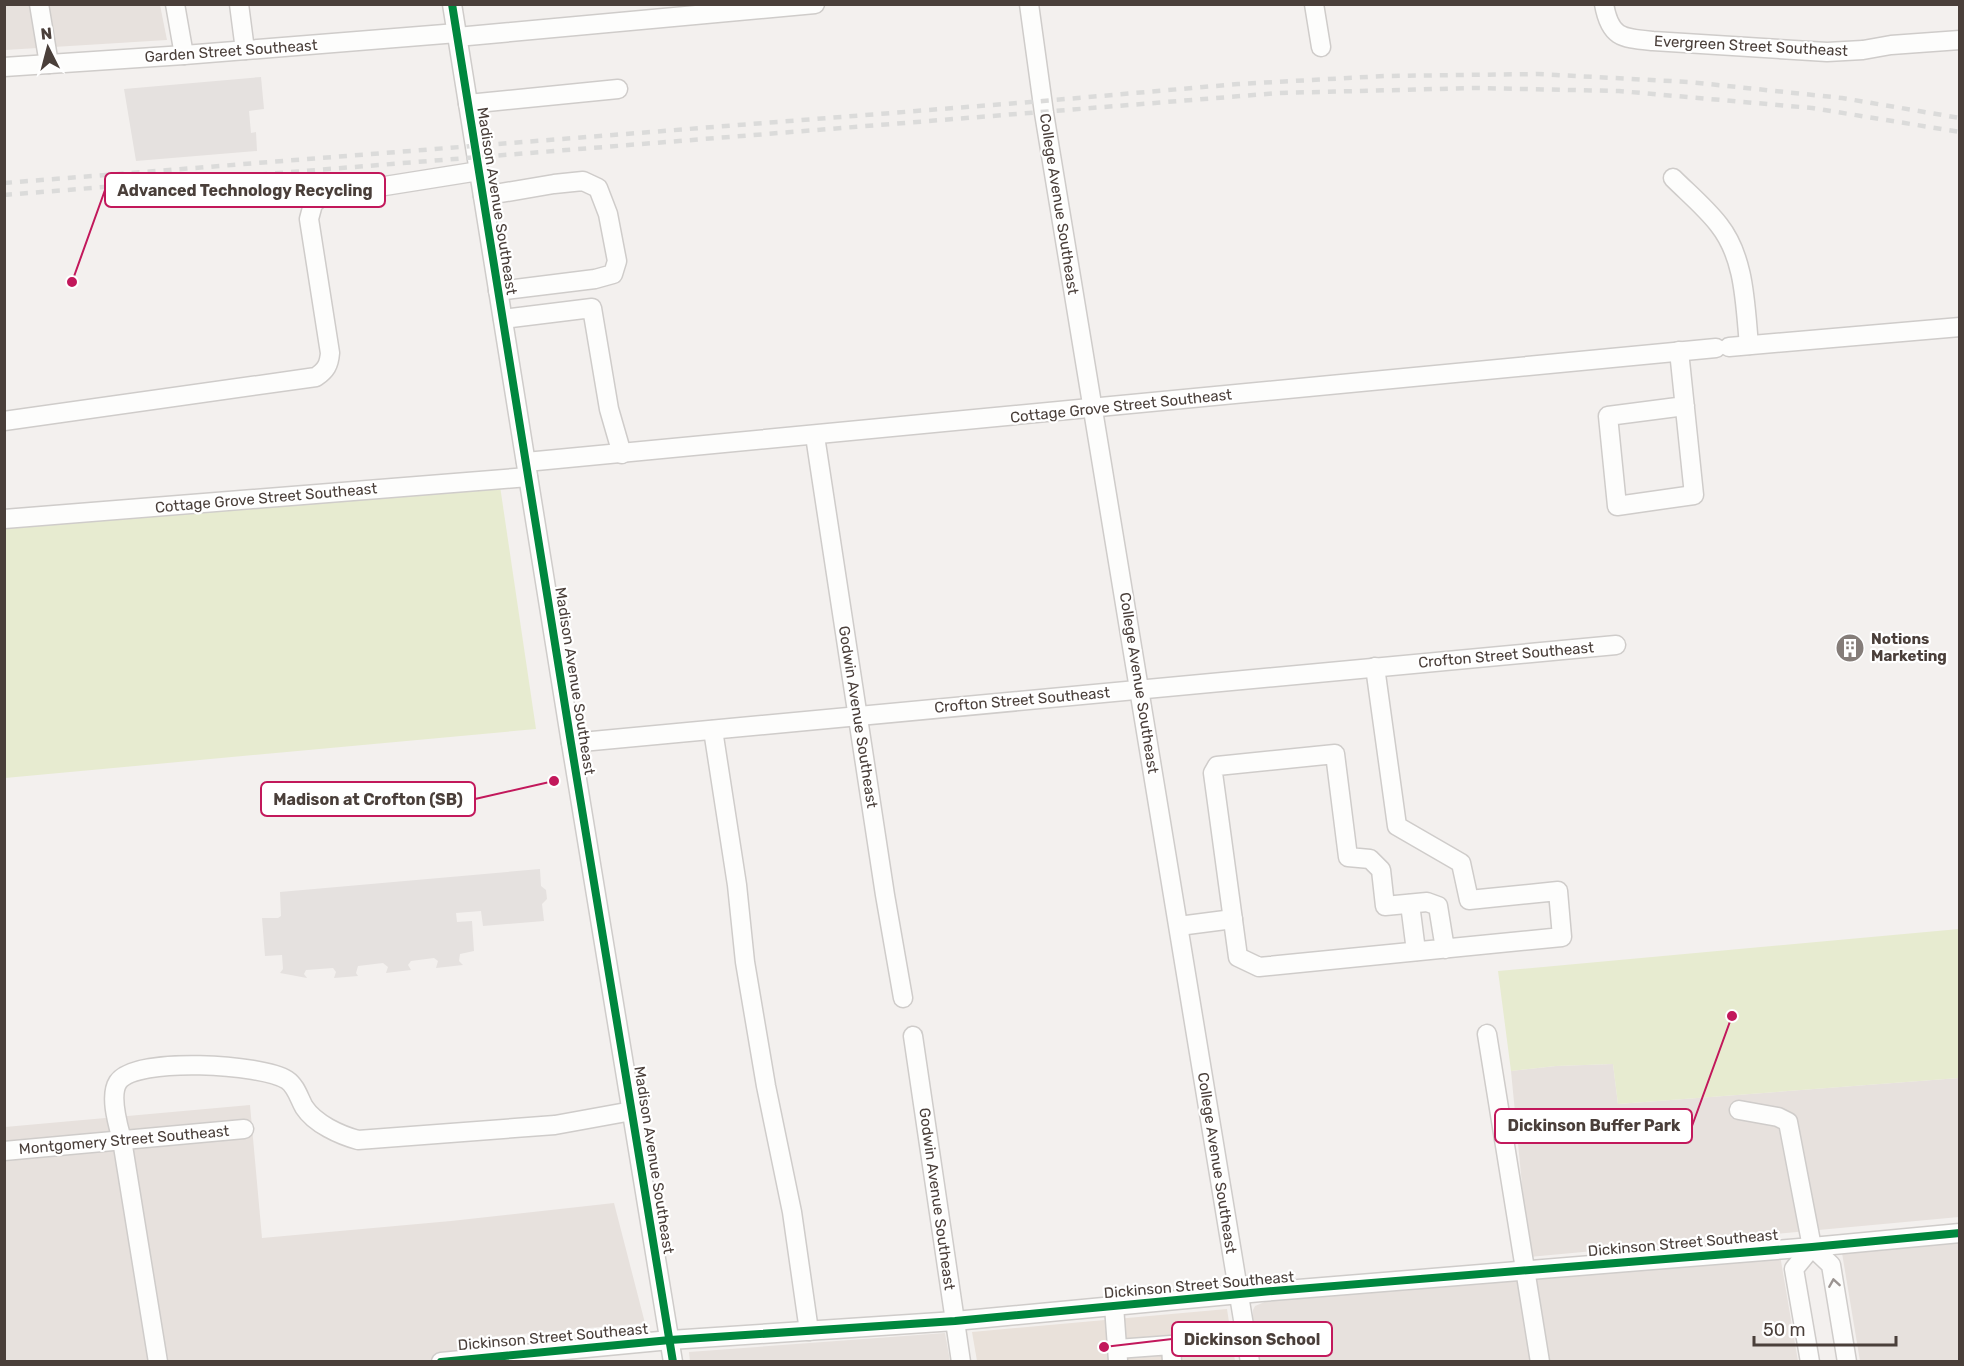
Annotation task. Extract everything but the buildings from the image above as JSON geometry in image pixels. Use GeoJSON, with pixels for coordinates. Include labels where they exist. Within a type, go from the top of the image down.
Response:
{"type":"FeatureCollection","features":[{"type":"Feature","properties":{"kind":"street"},"geometry":{"type":"LineString","coordinates":[[39,4],[49,64]]}},
{"type":"Feature","properties":{"kind":"street"},"geometry":{"type":"LineString","coordinates":[[175,4],[184,55]]}},
{"type":"Feature","properties":{"kind":"street"},"geometry":{"type":"LineString","coordinates":[[239,4],[245,50]]}},
{"type":"Feature","properties":{"kind":"street","name":"Madison Avenue Southeast"},"geometry":{"type":"LineString","coordinates":[[452,4],[673,1362]]}},
{"type":"Feature","properties":{"kind":"street","name":"Garden Street Southeast"},"geometry":{"type":"LineString","coordinates":[[4,67],[457,35],[739,7],[815,4]]}},
{"type":"Feature","properties":{"kind":"street","name":"College Avenue Southeast"},"geometry":{"type":"LineString","coordinates":[[1029,4],[1044,113],[1250,1362]]}},
{"type":"Feature","properties":{"kind":"street"},"geometry":{"type":"LineString","coordinates":[[1314,4],[1321,47]]}},
{"type":"Feature","properties":{"kind":"street","name":"Evergreen Street Southeast"},"geometry":{"type":"LineString","coordinates":[[1604,4],[1607,18],[1615,33],[1629,39],[1827,52],[1959,40]]}},
{"type":"Feature","properties":{"kind":"street"},"geometry":{"type":"LineString","coordinates":[[468,104],[618,89]]}},
{"type":"Feature","properties":{"kind":"street"},"geometry":{"type":"LineString","coordinates":[[4,422],[316,377],[326,371],[330,362],[330,353],[309,219],[313,204],[322,196],[478,171]]}},
{"type":"Feature","properties":{"kind":"street"},"geometry":{"type":"LineString","coordinates":[[1674,178],[1720,225],[1736,257],[1743,286],[1749,345]]}},
{"type":"Feature","properties":{"kind":"street"},"geometry":{"type":"LineString","coordinates":[[483,196],[554,184],[583,181],[591,184],[598,188],[608,214],[617,261],[613,274],[596,279],[498,291]]}},
{"type":"Feature","properties":{"kind":"street"},"geometry":{"type":"LineString","coordinates":[[503,319],[592,309],[609,409],[622,454]]}},
{"type":"Feature","properties":{"kind":"street","name":"Cottage Grove Street Southeast"},"geometry":{"type":"LineString","coordinates":[[4,519],[527,470],[622,454],[815,435],[1679,351],[1959,327]]}},
{"type":"Feature","properties":{"kind":"street"},"geometry":{"type":"LineString","coordinates":[[1679,351],[1685,406],[1694,495],[1617,506],[1608,416],[1685,406]]}},
{"type":"Feature","properties":{"kind":"street","name":"Godwin Avenue Southeast"},"geometry":{"type":"LineString","coordinates":[[815,435],[885,895],[903,998]]}},
{"type":"Feature","properties":{"kind":"street","name":"Crofton Street Southeast"},"geometry":{"type":"LineString","coordinates":[[571,743],[1616,645]]}},
{"type":"Feature","properties":{"kind":"street"},"geometry":{"type":"LineString","coordinates":[[1375,667],[1397,826],[1461,863],[1469,900],[1558,891],[1562,937],[1445,949],[1416,951],[1259,967],[1238,957],[1212,773],[1217,766],[1335,754],[1348,857],[1370,859],[1381,870],[1385,906],[1427,902],[1438,906],[1445,949]]}},
{"type":"Feature","properties":{"kind":"street"},"geometry":{"type":"LineString","coordinates":[[713,730],[737,885],[745,962],[766,1086],[792,1212],[809,1331]]}},
{"type":"Feature","properties":{"kind":"street"},"geometry":{"type":"LineString","coordinates":[[1410,904],[1416,951]]}},
{"type":"Feature","properties":{"kind":"street"},"geometry":{"type":"LineString","coordinates":[[1179,926],[1233,919]]}},
{"type":"Feature","properties":{"kind":"street"},"geometry":{"type":"LineString","coordinates":[[1487,1034],[1540,1362]]}},
{"type":"Feature","properties":{"kind":"street","name":"Godwin Avenue Southeast"},"geometry":{"type":"LineString","coordinates":[[913,1035],[961,1362]]}},
{"type":"Feature","properties":{"kind":"street"},"geometry":{"type":"LineString","coordinates":[[158,1362],[122,1140],[116,1117],[114,1090],[120,1079],[141,1069],[202,1064],[269,1074],[288,1081],[297,1092],[305,1109],[319,1120],[341,1135],[358,1140],[555,1125],[632,1111]]}},
{"type":"Feature","properties":{"kind":"street"},"geometry":{"type":"LineString","coordinates":[[1739,1110],[1778,1117],[1788,1122],[1812,1247],[1832,1265],[1847,1362]]}},
{"type":"Feature","properties":{"kind":"street","name":"Montgomery Street Southeast"},"geometry":{"type":"LineString","coordinates":[[4,1151],[244,1129]]}},
{"type":"Feature","properties":{"kind":"street","name":"Dickinson Street Southeast"},"geometry":{"type":"LineString","coordinates":[[441,1362],[526,1357],[670,1340],[955,1321],[1239,1294],[1959,1233]]}},
{"type":"Feature","properties":{"kind":"street"},"geometry":{"type":"LineString","coordinates":[[1810,1362],[1794,1269],[1812,1247]]}},
{"type":"Feature","properties":{"kind":"street"},"geometry":{"type":"LineString","coordinates":[[1114,1306],[1118,1355],[1170,1345],[1172,1362]]}},
{"type":"Feature","properties":{"kind":"shaded area"},"geometry":{"type":"Polygon","coordinates":[[[5,5],[160,5],[167,40],[5,50],[5,5]]]}},
{"type":"Feature","properties":{"kind":"shaded area"},"geometry":{"type":"Polygon","coordinates":[[[261,77],[264,109],[249,111],[251,133],[256,132],[257,151],[136,161],[124,89],[261,77]]]}},
{"type":"Feature","properties":{"kind":"shaded area"},"geometry":{"type":"Polygon","coordinates":[[[540,869],[541,886],[546,890],[547,899],[542,904],[544,921],[483,926],[481,911],[456,913],[457,922],[472,921],[474,951],[460,954],[459,961],[463,965],[436,968],[438,961],[434,958],[411,961],[408,965],[411,970],[386,973],[388,967],[383,963],[358,966],[356,973],[358,976],[334,978],[336,972],[333,968],[306,970],[304,974],[307,978],[280,973],[283,969],[282,955],[265,956],[262,918],[281,916],[280,892],[540,869]]]}},
{"type":"Feature","properties":{"kind":"shaded area"},"geometry":{"type":"Polygon","coordinates":[[[1613,1064],[1618,1104],[1959,1078],[1959,1217],[1529,1257],[1511,1071],[1556,1066],[1613,1064]]]}},
{"type":"Feature","properties":{"kind":"shaded area"},"geometry":{"type":"Polygon","coordinates":[[[250,1105],[262,1238],[614,1203],[645,1323],[488,1337],[491,1361],[5,1362],[5,1127],[250,1105]]]}},
{"type":"Feature","properties":{"kind":"shaded area"},"geometry":{"type":"Polygon","coordinates":[[[1959,1243],[1959,1361],[1860,1361],[1842,1253],[1959,1243]]]}},
{"type":"Feature","properties":{"kind":"shaded area"},"geometry":{"type":"Polygon","coordinates":[[[1780,1255],[1798,1361],[1259,1361],[1253,1310],[1255,1306],[1267,1301],[1780,1255]]]}},
{"type":"Feature","properties":{"kind":"shaded area"},"geometry":{"type":"Polygon","coordinates":[[[1227,1309],[1235,1361],[977,1361],[972,1332],[1227,1309]]]}},
{"type":"Feature","properties":{"kind":"shaded area"},"geometry":{"type":"Polygon","coordinates":[[[945,1333],[950,1361],[690,1362],[689,1352],[945,1333]]]}},
{"type":"Feature","properties":{"kind":"green space"},"geometry":{"type":"Polygon","coordinates":[[[500,486],[536,729],[5,778],[5,526],[500,486]]]}},
{"type":"Feature","properties":{"kind":"green space"},"geometry":{"type":"Polygon","coordinates":[[[1959,929],[1959,1078],[1618,1104],[1613,1064],[1556,1066],[1511,1071],[1498,971],[1959,929]]]}},
{"type":"Feature","properties":{"kind":"railway"},"geometry":{"type":"LineString","coordinates":[[4,183],[1238,84],[1385,76],[1538,74],[1689,82],[1842,98],[1960,118]]}},
{"type":"Feature","properties":{"kind":"railway"},"geometry":{"type":"LineString","coordinates":[[4,195],[1279,93],[1476,88],[1619,91],[1812,108],[1960,132]]}},
{"type":"Feature","properties":{"kind":"cycle path"},"geometry":{"type":"LineString","coordinates":[[452,4],[673,1362]]}},
{"type":"Feature","properties":{"kind":"cycle path"},"geometry":{"type":"LineString","coordinates":[[441,1362],[670,1340],[955,1321],[1261,1292],[1960,1233]]}},
{"type":"Feature","properties":{"kind":"place","name":"Advanced Technology Recycling"},"geometry":{"type":"Point","coordinates":[72,282]}},
{"type":"Feature","properties":{"kind":"place","name":"Notions Marketing"},"geometry":{"type":"Point","coordinates":[1850,648]}},
{"type":"Feature","properties":{"kind":"place","name":"Madison at Crofton (SB)"},"geometry":{"type":"Point","coordinates":[554,781]}},
{"type":"Feature","properties":{"kind":"place","name":"Dickinson Buffer Park"},"geometry":{"type":"Point","coordinates":[1732,1016]}},
{"type":"Feature","properties":{"kind":"place","name":"Dickinson School"},"geometry":{"type":"Point","coordinates":[1104,1347]}}]}
